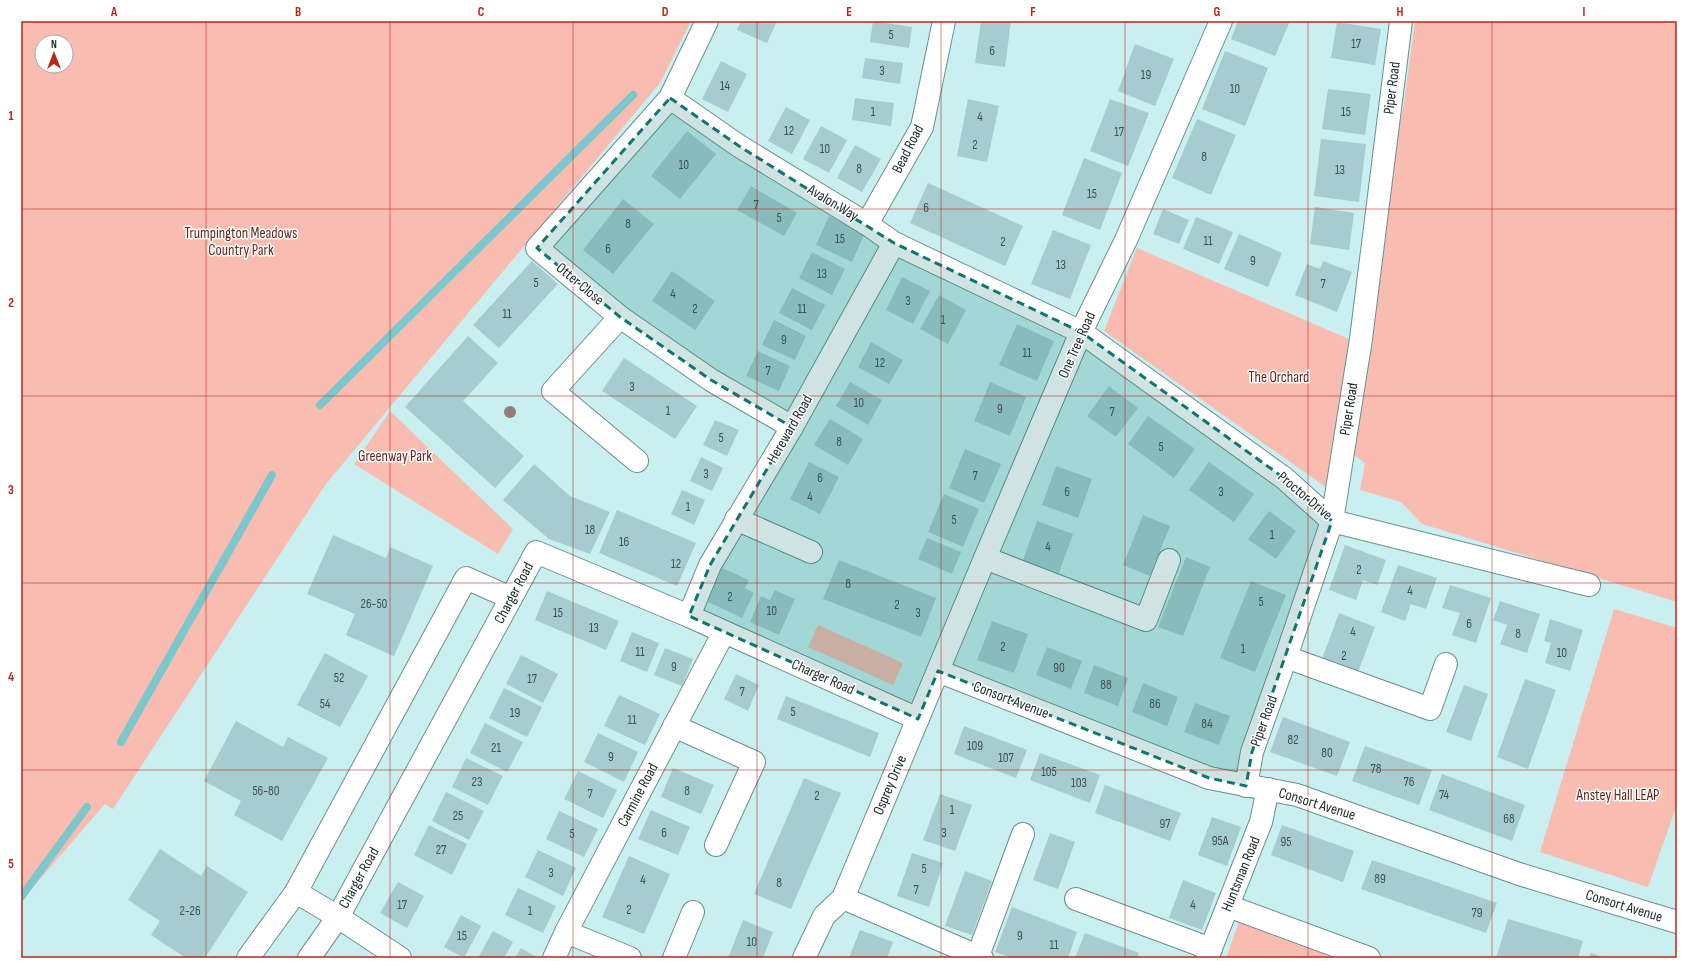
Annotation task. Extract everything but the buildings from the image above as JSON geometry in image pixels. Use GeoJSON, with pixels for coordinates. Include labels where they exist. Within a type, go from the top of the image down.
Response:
{"type":"FeatureCollection","features":[{"type":"Feature","properties":{"kind":"street"},"geometry":{"type":"LineString","coordinates":[[670,98],[707,21]]}},
{"type":"Feature","properties":{"kind":"street","name":"Bead Road"},"geometry":{"type":"LineString","coordinates":[[867,224],[922,127],[944,21]]}},
{"type":"Feature","properties":{"kind":"street","name":"One Tree Road"},"geometry":{"type":"LineString","coordinates":[[938,671],[1081,332],[1126,240],[1221,21]]}},
{"type":"Feature","properties":{"kind":"street","name":"Piper Road"},"geometry":{"type":"LineString","coordinates":[[1246,786],[1252,752],[1332,521],[1361,339],[1401,21]]}},
{"type":"Feature","properties":{"kind":"street","name":"Avalon Way"},"geometry":{"type":"LineString","coordinates":[[670,98],[739,146],[867,224],[894,243],[1081,332]]}},
{"type":"Feature","properties":{"kind":"street","name":"Otter Close"},"geometry":{"type":"LineString","coordinates":[[670,98],[537,248],[620,317],[711,380],[792,428]]}},
{"type":"Feature","properties":{"kind":"street","name":"Hereward Road"},"geometry":{"type":"LineString","coordinates":[[689,616],[710,565],[792,428],[894,243]]}},
{"type":"Feature","properties":{"kind":"street"},"geometry":{"type":"LineString","coordinates":[[620,317],[553,391],[637,461]]}},
{"type":"Feature","properties":{"kind":"street","name":"Proctor Drive"},"geometry":{"type":"LineString","coordinates":[[1081,332],[1284,478],[1332,521],[1589,585]]}},
{"type":"Feature","properties":{"kind":"street"},"geometry":{"type":"LineString","coordinates":[[736,520],[811,552]]}},
{"type":"Feature","properties":{"kind":"street","name":"Charger Road"},"geometry":{"type":"LineString","coordinates":[[309,958],[338,917],[536,552],[689,616],[918,719]]}},
{"type":"Feature","properties":{"kind":"street"},"geometry":{"type":"LineString","coordinates":[[985,558],[1146,620],[1169,560]]}},
{"type":"Feature","properties":{"kind":"street"},"geometry":{"type":"LineString","coordinates":[[248,958],[296,892],[466,578],[511,598]]}},
{"type":"Feature","properties":{"kind":"street","name":"Carmine Road"},"geometry":{"type":"LineString","coordinates":[[554,958],[566,932],[724,632]]}},
{"type":"Feature","properties":{"kind":"street"},"geometry":{"type":"LineString","coordinates":[[1286,657],[1430,709],[1446,664]]}},
{"type":"Feature","properties":{"kind":"street","name":"Osprey Drive"},"geometry":{"type":"LineString","coordinates":[[804,958],[824,916],[843,898],[938,671]]}},
{"type":"Feature","properties":{"kind":"street","name":"Consort Avenue"},"geometry":{"type":"LineString","coordinates":[[938,671],[1209,778],[1297,795],[1519,874],[1677,922]]}},
{"type":"Feature","properties":{"kind":"street"},"geometry":{"type":"LineString","coordinates":[[674,726],[754,762],[716,845]]}},
{"type":"Feature","properties":{"kind":"street","name":"Huntsman Road"},"geometry":{"type":"LineString","coordinates":[[1209,954],[1262,822],[1268,789]]}},
{"type":"Feature","properties":{"kind":"street"},"geometry":{"type":"LineString","coordinates":[[843,898],[980,957],[1023,834]]}},
{"type":"Feature","properties":{"kind":"street"},"geometry":{"type":"LineString","coordinates":[[296,892],[338,917],[400,958]]}},
{"type":"Feature","properties":{"kind":"street"},"geometry":{"type":"LineString","coordinates":[[1076,899],[1209,954]]}},
{"type":"Feature","properties":{"kind":"street"},"geometry":{"type":"LineString","coordinates":[[1228,906],[1370,958]]}},
{"type":"Feature","properties":{"kind":"street"},"geometry":{"type":"LineString","coordinates":[[674,958],[693,912]]}},
{"type":"Feature","properties":{"kind":"street"},"geometry":{"type":"LineString","coordinates":[[566,932],[630,958]]}},
{"type":"Feature","properties":{"kind":"highlighted area"},"geometry":{"type":"Polygon","coordinates":[[[670,98],[739,146],[894,243],[1081,332],[1284,478],[1332,521],[1252,752],[1246,786],[1209,778],[938,671],[918,719],[689,616],[710,565],[792,427],[711,380],[620,317],[537,248],[670,98]]]}},
{"type":"Feature","properties":{"kind":"green space","name":"Trumpington Meadows Country Park"},"geometry":{"type":"Polygon","coordinates":[[[21,21],[691,21],[660,83],[326,484],[113,809],[105,804],[21,901],[21,21]]]}},
{"type":"Feature","properties":{"kind":"green space"},"geometry":{"type":"Polygon","coordinates":[[[1415,21],[1677,21],[1677,602],[1422,524],[1401,502],[1360,490],[1365,463],[1353,454],[1374,256],[1404,103],[1415,21]]]}},
{"type":"Feature","properties":{"kind":"green space","name":"The Orchard"},"geometry":{"type":"Polygon","coordinates":[[[1137,248],[1349,339],[1330,490],[1104,331],[1137,248]]]}},
{"type":"Feature","properties":{"kind":"green space","name":"Greenway Park"},"geometry":{"type":"Polygon","coordinates":[[[390,411],[513,529],[498,554],[354,464],[390,411]]]}},
{"type":"Feature","properties":{"kind":"green space","name":"Anstey Hall LEAP"},"geometry":{"type":"Polygon","coordinates":[[[1614,609],[1677,628],[1677,804],[1648,887],[1540,852],[1614,609]]]}},
{"type":"Feature","properties":{"kind":"green space"},"geometry":{"type":"Polygon","coordinates":[[[818,625],[903,663],[893,685],[808,647],[818,625]]]}},
{"type":"Feature","properties":{"kind":"green space"},"geometry":{"type":"Polygon","coordinates":[[[1240,919],[1326,950],[1324,958],[1226,958],[1240,919]]]}},
{"type":"Feature","properties":{"kind":"waterway"},"geometry":{"type":"LineString","coordinates":[[320,405],[633,95]]}},
{"type":"Feature","properties":{"kind":"waterway"},"geometry":{"type":"LineString","coordinates":[[121,742],[272,475]]}},
{"type":"Feature","properties":{"kind":"waterway"},"geometry":{"type":"LineString","coordinates":[[21,897],[87,807]]}}]}
